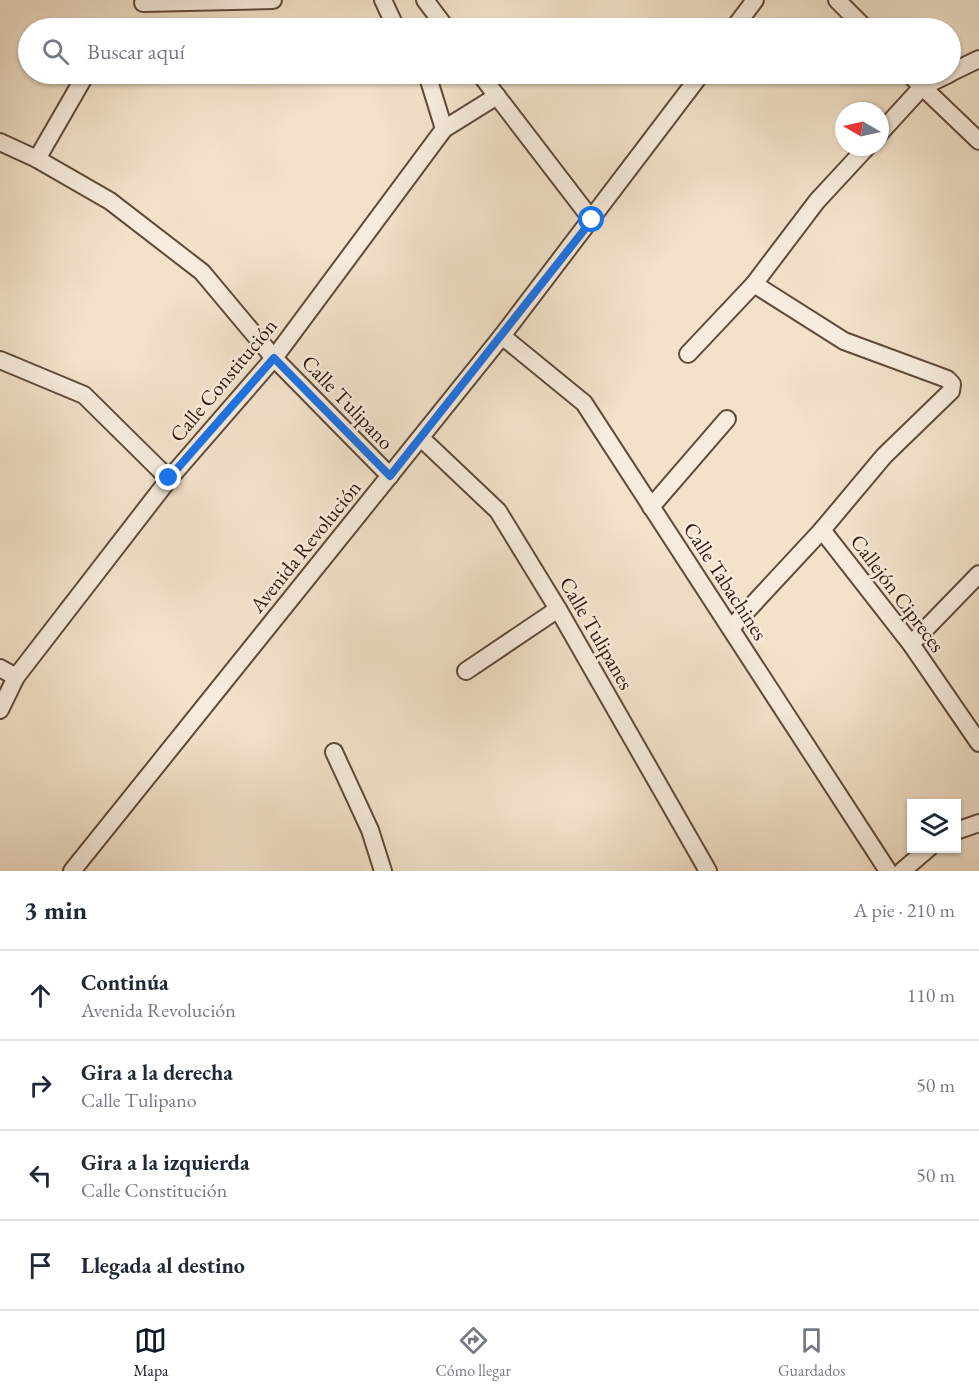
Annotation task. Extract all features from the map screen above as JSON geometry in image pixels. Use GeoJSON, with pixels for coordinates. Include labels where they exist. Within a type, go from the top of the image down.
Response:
{"type":"FeatureCollection","features":[{"type":"Feature","properties":{"kind":"street"},"geometry":{"type":"LineString","coordinates":[[143,3],[273,0]]}},
{"type":"Feature","properties":{"kind":"street"},"geometry":{"type":"LineString","coordinates":[[383,0],[391,18]]}},
{"type":"Feature","properties":{"kind":"street"},"geometry":{"type":"LineString","coordinates":[[425,0],[438,18]]}},
{"type":"Feature","properties":{"kind":"street"},"geometry":{"type":"LineString","coordinates":[[742,18],[755,0]]}},
{"type":"Feature","properties":{"kind":"street"},"geometry":{"type":"LineString","coordinates":[[837,0],[855,18]]}},
{"type":"Feature","properties":{"kind":"street"},"geometry":{"type":"LineString","coordinates":[[961,68],[979,59]]}},
{"type":"Feature","properties":{"kind":"street"},"geometry":{"type":"LineString","coordinates":[[37,159],[80,84]]}},
{"type":"Feature","properties":{"kind":"street"},"geometry":{"type":"LineString","coordinates":[[430,84],[444,129]]}},
{"type":"Feature","properties":{"kind":"street"},"geometry":{"type":"LineString","coordinates":[[488,84],[592,220]]}},
{"type":"Feature","properties":{"kind":"street","name":"Avenida Revolución"},"geometry":{"type":"LineString","coordinates":[[72,871],[502,336],[694,84]]}},
{"type":"Feature","properties":{"kind":"street"},"geometry":{"type":"LineString","coordinates":[[919,84],[979,141]]}},
{"type":"Feature","properties":{"kind":"street"},"geometry":{"type":"LineString","coordinates":[[889,123],[922,87],[928,84]]}},
{"type":"Feature","properties":{"kind":"street","name":"Calle Constitución"},"geometry":{"type":"LineString","coordinates":[[0,710],[16,677],[169,478],[274,358],[444,129],[497,96]]}},
{"type":"Feature","properties":{"kind":"street","name":"Calle Tulipano"},"geometry":{"type":"LineString","coordinates":[[0,142],[37,159],[110,201],[201,272],[274,358],[390,476]]}},
{"type":"Feature","properties":{"kind":"street"},"geometry":{"type":"LineString","coordinates":[[688,354],[754,285],[817,201],[859,156]]}},
{"type":"Feature","properties":{"kind":"street"},"geometry":{"type":"LineString","coordinates":[[731,628],[822,530],[884,456],[951,391],[952,384],[947,379],[844,341],[754,285]]}},
{"type":"Feature","properties":{"kind":"street","name":"Calle Tabachines"},"geometry":{"type":"LineString","coordinates":[[502,336],[584,404],[888,871]]}},
{"type":"Feature","properties":{"kind":"street"},"geometry":{"type":"LineString","coordinates":[[0,360],[84,395],[169,478]]}},
{"type":"Feature","properties":{"kind":"street"},"geometry":{"type":"LineString","coordinates":[[651,507],[727,419]]}},
{"type":"Feature","properties":{"kind":"street","name":"Calle Tulipanes"},"geometry":{"type":"LineString","coordinates":[[421,438],[498,511],[558,609],[708,871]]}},
{"type":"Feature","properties":{"kind":"street","name":"Callejón Cipreces"},"geometry":{"type":"LineString","coordinates":[[822,530],[911,644],[979,743]]}},
{"type":"Feature","properties":{"kind":"street"},"geometry":{"type":"LineString","coordinates":[[911,644],[979,574]]}},
{"type":"Feature","properties":{"kind":"street"},"geometry":{"type":"LineString","coordinates":[[466,670],[558,609]]}},
{"type":"Feature","properties":{"kind":"street"},"geometry":{"type":"LineString","coordinates":[[0,669],[16,677]]}},
{"type":"Feature","properties":{"kind":"street"},"geometry":{"type":"LineString","coordinates":[[333,753],[370,830],[383,871]]}},
{"type":"Feature","properties":{"kind":"street"},"geometry":{"type":"LineString","coordinates":[[961,830],[979,823]]}},
{"type":"Feature","properties":{"kind":"street"},"geometry":{"type":"LineString","coordinates":[[902,871],[924,853]]}},
{"type":"Feature","properties":{"kind":"route"},"geometry":{"type":"LineString","coordinates":[[169,478],[274,358],[390,476],[592,220]]}}]}
